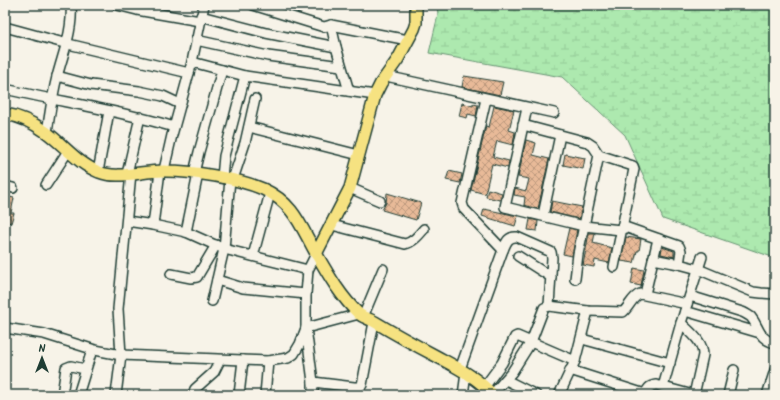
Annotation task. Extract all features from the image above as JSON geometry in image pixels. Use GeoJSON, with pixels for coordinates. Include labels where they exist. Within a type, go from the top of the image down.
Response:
{"type":"FeatureCollection","features":[{"type":"Feature","properties":{"kind":"main road"},"geometry":{"type":"LineString","coordinates":[[316,254],[350,188],[375,94],[414,30],[416,23],[416,5]]}},
{"type":"Feature","properties":{"kind":"main road"},"geometry":{"type":"LineString","coordinates":[[5,114],[47,132],[81,162],[98,172],[110,174],[162,171],[196,173],[228,179],[270,193],[280,199],[292,210],[335,285],[361,316],[463,371],[485,386],[493,395]]}},
{"type":"Feature","properties":{"kind":"street"},"geometry":{"type":"LineString","coordinates":[[47,132],[57,76],[67,44],[72,18],[71,5]]}},
{"type":"Feature","properties":{"kind":"street"},"geometry":{"type":"LineString","coordinates":[[117,5],[137,10],[201,19],[336,47]]}},
{"type":"Feature","properties":{"kind":"street"},"geometry":{"type":"LineString","coordinates":[[153,225],[162,171],[192,62],[204,5]]}},
{"type":"Feature","properties":{"kind":"street"},"geometry":{"type":"LineString","coordinates":[[253,5],[283,9],[324,27],[331,25],[408,40]]}},
{"type":"Feature","properties":{"kind":"street"},"geometry":{"type":"LineString","coordinates":[[331,25],[349,91]]}},
{"type":"Feature","properties":{"kind":"street"},"geometry":{"type":"LineString","coordinates":[[5,28],[188,73]]}},
{"type":"Feature","properties":{"kind":"street"},"geometry":{"type":"LineString","coordinates":[[196,40],[268,56],[341,66]]}},
{"type":"Feature","properties":{"kind":"street"},"geometry":{"type":"LineString","coordinates":[[192,62],[246,76],[375,94]]}},
{"type":"Feature","properties":{"kind":"street"},"geometry":{"type":"LineString","coordinates":[[186,232],[199,152],[222,70]]}},
{"type":"Feature","properties":{"kind":"street"},"geometry":{"type":"LineString","coordinates":[[57,76],[91,85],[139,90],[157,94],[180,104]]}},
{"type":"Feature","properties":{"kind":"street"},"geometry":{"type":"LineString","coordinates":[[228,179],[224,156],[246,76]]}},
{"type":"Feature","properties":{"kind":"street"},"geometry":{"type":"LineString","coordinates":[[386,76],[554,114]]}},
{"type":"Feature","properties":{"kind":"street"},"geometry":{"type":"LineString","coordinates":[[5,89],[52,100],[140,116],[174,127]]}},
{"type":"Feature","properties":{"kind":"street"},"geometry":{"type":"LineString","coordinates":[[486,99],[462,203],[464,209],[503,250]]}},
{"type":"Feature","properties":{"kind":"street"},"geometry":{"type":"LineString","coordinates":[[212,301],[217,280],[228,179],[249,127],[255,100]]}},
{"type":"Feature","properties":{"kind":"street"},"geometry":{"type":"LineString","coordinates":[[527,108],[505,207],[584,226],[621,228],[658,239],[678,246],[681,251],[679,264]]}},
{"type":"Feature","properties":{"kind":"street"},"geometry":{"type":"LineString","coordinates":[[98,172],[109,111]]}},
{"type":"Feature","properties":{"kind":"street"},"geometry":{"type":"LineString","coordinates":[[116,395],[121,355],[118,309],[127,221],[129,174],[140,116]]}},
{"type":"Feature","properties":{"kind":"street"},"geometry":{"type":"LineString","coordinates":[[523,125],[587,142],[593,146],[599,155],[629,163],[634,167],[614,267]]}},
{"type":"Feature","properties":{"kind":"street"},"geometry":{"type":"LineString","coordinates":[[249,127],[359,155]]}},
{"type":"Feature","properties":{"kind":"street"},"geometry":{"type":"LineString","coordinates":[[543,216],[560,135]]}},
{"type":"Feature","properties":{"kind":"street"},"geometry":{"type":"LineString","coordinates":[[46,185],[68,150]]}},
{"type":"Feature","properties":{"kind":"street"},"geometry":{"type":"LineString","coordinates":[[575,279],[584,226],[599,155]]}},
{"type":"Feature","properties":{"kind":"street"},"geometry":{"type":"LineString","coordinates":[[350,188],[380,201]]}},
{"type":"Feature","properties":{"kind":"street"},"geometry":{"type":"LineString","coordinates":[[253,256],[270,193]]}},
{"type":"Feature","properties":{"kind":"street"},"geometry":{"type":"LineString","coordinates":[[127,221],[186,232],[220,247],[308,270]]}},
{"type":"Feature","properties":{"kind":"street"},"geometry":{"type":"LineString","coordinates":[[332,225],[405,244],[414,240],[424,229]]}},
{"type":"Feature","properties":{"kind":"street"},"geometry":{"type":"LineString","coordinates":[[463,395],[463,371],[503,250],[509,239],[513,236],[551,252],[549,306]]}},
{"type":"Feature","properties":{"kind":"street"},"geometry":{"type":"LineString","coordinates":[[645,294],[658,239]]}},
{"type":"Feature","properties":{"kind":"street"},"geometry":{"type":"LineString","coordinates":[[171,274],[191,278],[197,277],[220,247]]}},
{"type":"Feature","properties":{"kind":"street"},"geometry":{"type":"LineString","coordinates":[[313,395],[313,382],[306,328],[306,294],[308,270],[316,254]]}},
{"type":"Feature","properties":{"kind":"street"},"geometry":{"type":"LineString","coordinates":[[518,256],[551,277]]}},
{"type":"Feature","properties":{"kind":"street"},"geometry":{"type":"LineString","coordinates":[[663,387],[702,257]]}},
{"type":"Feature","properties":{"kind":"street"},"geometry":{"type":"LineString","coordinates":[[653,259],[698,269],[753,292],[775,294]]}},
{"type":"Feature","properties":{"kind":"street"},"geometry":{"type":"LineString","coordinates":[[306,328],[361,316],[383,268]]}},
{"type":"Feature","properties":{"kind":"street"},"geometry":{"type":"LineString","coordinates":[[217,280],[243,288],[306,294]]}},
{"type":"Feature","properties":{"kind":"street"},"geometry":{"type":"LineString","coordinates":[[493,395],[506,380],[531,342],[542,311],[544,308],[549,306],[588,312],[623,312],[627,309],[636,295],[645,294],[742,312],[751,318],[760,333]]}},
{"type":"Feature","properties":{"kind":"street"},"geometry":{"type":"LineString","coordinates":[[688,303],[760,333],[775,343]]}},
{"type":"Feature","properties":{"kind":"street"},"geometry":{"type":"LineString","coordinates":[[559,395],[575,361],[588,312]]}},
{"type":"Feature","properties":{"kind":"street"},"geometry":{"type":"LineString","coordinates":[[313,382],[354,387],[362,385],[374,322]]}},
{"type":"Feature","properties":{"kind":"street"},"geometry":{"type":"LineString","coordinates":[[570,370],[645,394],[650,386],[656,385],[694,395],[703,350],[696,338],[681,323]]}},
{"type":"Feature","properties":{"kind":"street"},"geometry":{"type":"LineString","coordinates":[[5,328],[44,334],[92,350],[121,355],[268,361],[288,358],[294,354],[300,344],[306,328]]}},
{"type":"Feature","properties":{"kind":"street"},"geometry":{"type":"LineString","coordinates":[[485,386],[502,362],[515,337],[520,336],[575,361]]}},
{"type":"Feature","properties":{"kind":"street"},"geometry":{"type":"LineString","coordinates":[[582,339],[670,362]]}},
{"type":"Feature","properties":{"kind":"street"},"geometry":{"type":"LineString","coordinates":[[78,395],[92,350]]}},
{"type":"Feature","properties":{"kind":"street"},"geometry":{"type":"LineString","coordinates":[[193,395],[195,389],[214,372],[220,360]]}},
{"type":"Feature","properties":{"kind":"street"},"geometry":{"type":"LineString","coordinates":[[239,395],[243,360]]}},
{"type":"Feature","properties":{"kind":"street"},"geometry":{"type":"LineString","coordinates":[[265,395],[268,361]]}},
{"type":"Feature","properties":{"kind":"street"},"geometry":{"type":"LineString","coordinates":[[62,395],[66,368],[71,366],[85,369]]}},
{"type":"Feature","properties":{"kind":"street"},"geometry":{"type":"LineString","coordinates":[[728,395],[734,370]]}},
{"type":"Feature","properties":{"kind":"street"},"geometry":{"type":"LineString","coordinates":[[767,395],[775,370]]}},
{"type":"Feature","properties":{"kind":"street"},"geometry":{"type":"LineString","coordinates":[[506,380],[536,395]]}},
{"type":"Feature","properties":{"kind":"green space"},"geometry":{"type":"Polygon","coordinates":[[[437,5],[775,5],[775,258],[663,219],[625,135],[562,77],[429,53],[438,15],[437,5]]]}},
{"type":"Feature","properties":{"kind":"building"},"geometry":{"type":"Polygon","coordinates":[[[464,76],[503,82],[500,95],[462,87],[464,76]]]}},
{"type":"Feature","properties":{"kind":"building"},"geometry":{"type":"Polygon","coordinates":[[[462,103],[473,106],[473,104],[478,105],[476,116],[468,114],[467,118],[459,116],[462,103]]]}},
{"type":"Feature","properties":{"kind":"building"},"geometry":{"type":"Polygon","coordinates":[[[494,106],[514,110],[509,130],[515,132],[513,145],[497,141],[493,157],[509,161],[508,168],[492,164],[485,194],[471,190],[486,126],[489,127],[494,106]]]}},
{"type":"Feature","properties":{"kind":"building"},"geometry":{"type":"Polygon","coordinates":[[[526,140],[536,143],[533,155],[549,159],[538,209],[524,205],[525,197],[514,195],[515,188],[526,191],[529,179],[518,177],[526,140]]]}},
{"type":"Feature","properties":{"kind":"building"},"geometry":{"type":"Polygon","coordinates":[[[565,154],[585,158],[583,169],[563,165],[565,154]]]}},
{"type":"Feature","properties":{"kind":"building"},"geometry":{"type":"Polygon","coordinates":[[[449,171],[462,174],[460,183],[446,180],[449,171]]]}},
{"type":"Feature","properties":{"kind":"building"},"geometry":{"type":"Polygon","coordinates":[[[488,189],[502,193],[500,200],[486,197],[488,189]]]}},
{"type":"Feature","properties":{"kind":"building"},"geometry":{"type":"Polygon","coordinates":[[[387,193],[421,203],[416,220],[382,210],[386,203],[387,193]]]}},
{"type":"Feature","properties":{"kind":"building"},"geometry":{"type":"Polygon","coordinates":[[[5,196],[14,198],[11,213],[14,213],[11,223],[5,221],[5,196]]]}},
{"type":"Feature","properties":{"kind":"building"},"geometry":{"type":"Polygon","coordinates":[[[552,201],[582,207],[579,219],[550,212],[552,201]]]}},
{"type":"Feature","properties":{"kind":"building"},"geometry":{"type":"Polygon","coordinates":[[[484,209],[518,216],[515,226],[482,216],[484,209]]]}},
{"type":"Feature","properties":{"kind":"building"},"geometry":{"type":"Polygon","coordinates":[[[530,219],[538,221],[537,231],[528,230],[530,219]]]}},
{"type":"Feature","properties":{"kind":"building"},"geometry":{"type":"Polygon","coordinates":[[[569,228],[577,230],[572,256],[563,254],[569,228]]]}},
{"type":"Feature","properties":{"kind":"building"},"geometry":{"type":"Polygon","coordinates":[[[589,233],[595,233],[593,243],[612,248],[609,263],[595,260],[594,267],[583,265],[589,233]]]}},
{"type":"Feature","properties":{"kind":"building"},"geometry":{"type":"Polygon","coordinates":[[[626,237],[641,239],[639,251],[637,251],[634,263],[621,261],[626,237]]]}},
{"type":"Feature","properties":{"kind":"building"},"geometry":{"type":"Polygon","coordinates":[[[662,247],[674,251],[674,257],[661,254],[662,247]]]}},
{"type":"Feature","properties":{"kind":"building"},"geometry":{"type":"Polygon","coordinates":[[[634,268],[644,270],[641,286],[631,284],[634,268]]]}}]}
